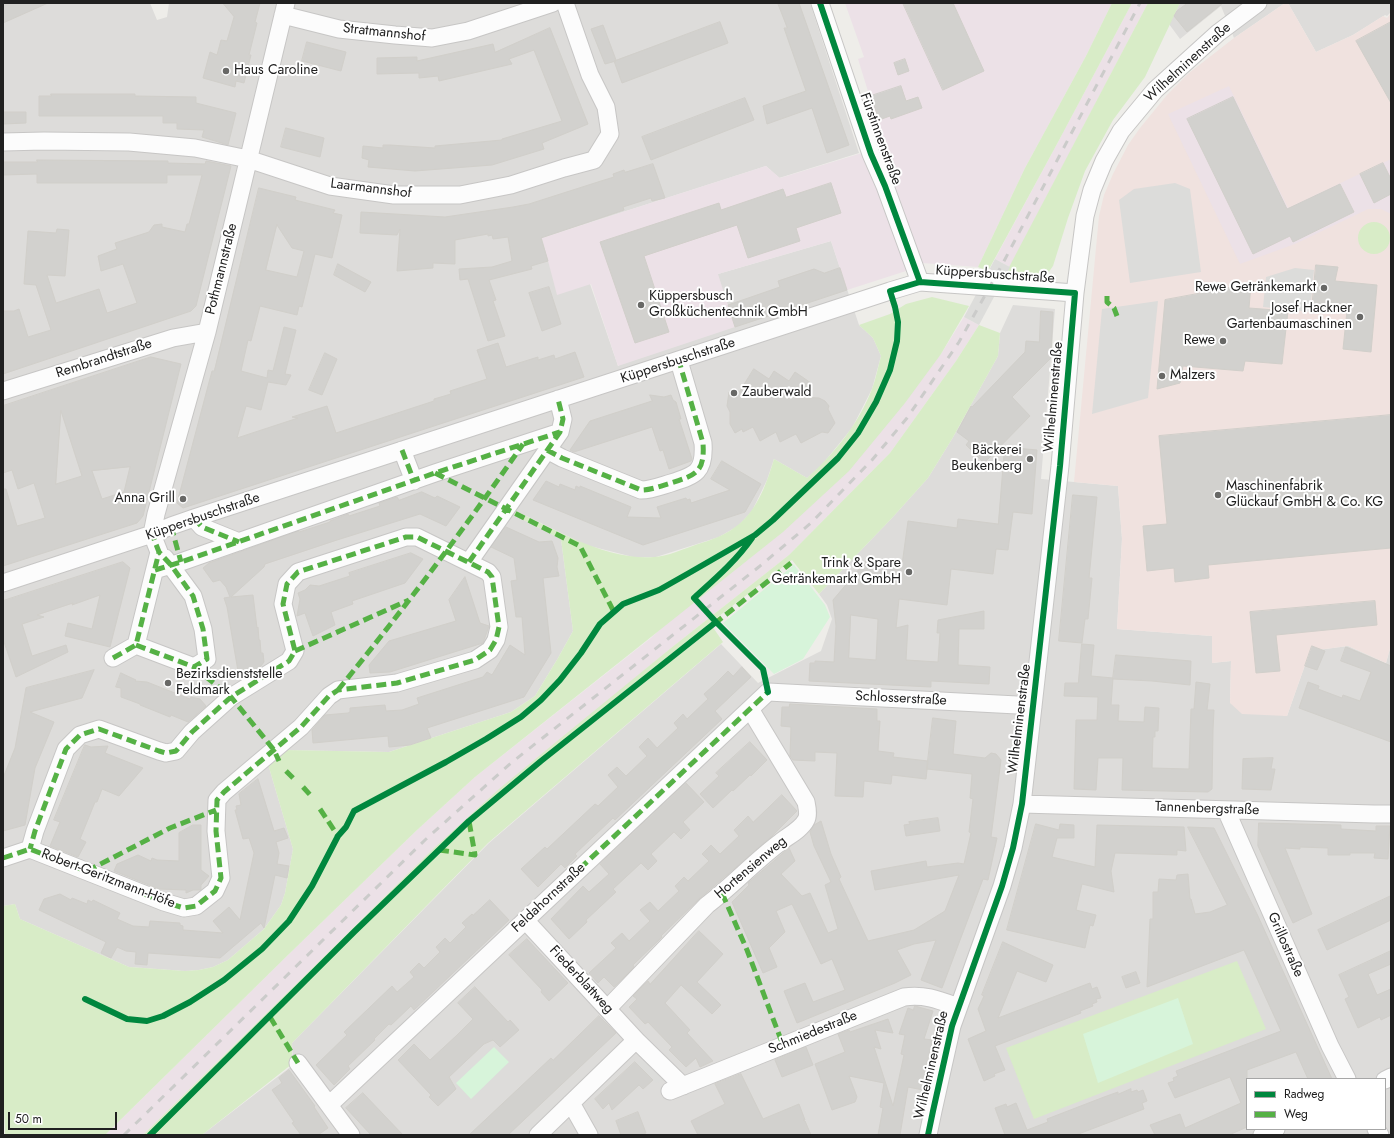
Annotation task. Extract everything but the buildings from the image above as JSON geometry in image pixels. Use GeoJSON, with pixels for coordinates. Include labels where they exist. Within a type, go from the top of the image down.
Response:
{"type":"FeatureCollection","features":[{"type":"Feature","properties":{"kind":"street","name":"Stratmannshof"},"geometry":{"type":"LineString","coordinates":[[284,9],[339,29],[432,38],[468,31],[553,3]]}},
{"type":"Feature","properties":{"kind":"street","name":"Laarmannshof"},"geometry":{"type":"LineString","coordinates":[[3,142],[129,142],[194,148],[248,159],[330,186],[394,195],[460,195],[511,185],[594,160],[610,134],[606,107],[590,75],[565,3]]}},
{"type":"Feature","properties":{"kind":"street","name":"Fürstinnenstraße"},"geometry":{"type":"LineString","coordinates":[[820,3],[871,154],[885,186],[920,282]]}},
{"type":"Feature","properties":{"kind":"street","name":"Wilhelminenstraße"},"geometry":{"type":"LineString","coordinates":[[928,1135],[952,1026],[1002,886],[1013,848],[1022,804],[1063,434],[1075,293],[1085,216],[1092,190],[1104,160],[1121,131],[1155,90],[1218,33],[1258,3]]}},
{"type":"Feature","properties":{"kind":"street","name":"Pothmannstraße"},"geometry":{"type":"LineString","coordinates":[[152,534],[207,332],[284,9]]}},
{"type":"Feature","properties":{"kind":"street","name":"Küppersbuschstraße"},"geometry":{"type":"LineString","coordinates":[[3,583],[152,534],[194,518],[920,282],[1075,293]]}},
{"type":"Feature","properties":{"kind":"street","name":"Rembrandtstraße"},"geometry":{"type":"LineString","coordinates":[[3,391],[173,338],[207,332]]}},
{"type":"Feature","properties":{"kind":"street"},"geometry":{"type":"LineString","coordinates":[[547,450],[562,458],[641,490],[648,490],[689,477],[700,468],[703,462],[703,448],[679,361]]}},
{"type":"Feature","properties":{"kind":"street"},"geometry":{"type":"LineString","coordinates":[[469,562],[560,432],[563,419],[558,399]]}},
{"type":"Feature","properties":{"kind":"street"},"geometry":{"type":"LineString","coordinates":[[163,568],[560,432]]}},
{"type":"Feature","properties":{"kind":"street"},"geometry":{"type":"LineString","coordinates":[[402,450],[414,481]]}},
{"type":"Feature","properties":{"kind":"street"},"geometry":{"type":"LineString","coordinates":[[194,518],[202,527],[239,542]]}},
{"type":"Feature","properties":{"kind":"street"},"geometry":{"type":"LineString","coordinates":[[136,645],[194,667],[207,659],[202,629],[193,596],[163,568],[152,534]]}},
{"type":"Feature","properties":{"kind":"street","name":"Robert-Geritzmann-Höfe"},"geometry":{"type":"LineString","coordinates":[[3,858],[30,849],[164,902],[184,908],[196,906],[215,891],[220,878],[216,831],[217,800],[224,792],[301,727],[329,696],[338,690],[404,681],[475,660],[490,650],[496,640],[499,627],[492,577],[488,572],[417,537],[406,536],[298,572],[287,584],[283,604],[295,650],[289,661],[231,697],[192,732],[176,751],[159,751],[99,729],[80,735],[66,748],[35,831],[30,849]]}},
{"type":"Feature","properties":{"kind":"street"},"geometry":{"type":"LineString","coordinates":[[113,658],[136,645],[163,568]]}},
{"type":"Feature","properties":{"kind":"street","name":"Schlosserstraße"},"geometry":{"type":"LineString","coordinates":[[768,692],[1033,707]]}},
{"type":"Feature","properties":{"kind":"street","name":"Feldahornstraße"},"geometry":{"type":"LineString","coordinates":[[329,1105],[768,692]]}},
{"type":"Feature","properties":{"kind":"street","name":"Hortensienweg"},"geometry":{"type":"LineString","coordinates":[[608,1008],[707,905],[777,844],[800,827],[806,820],[808,812],[806,802],[750,709]]}},
{"type":"Feature","properties":{"kind":"street","name":"Tannenbergstraße"},"geometry":{"type":"LineString","coordinates":[[1022,804],[1391,814]]}},
{"type":"Feature","properties":{"kind":"street","name":"Grillostraße"},"geometry":{"type":"LineString","coordinates":[[1226,810],[1330,1046],[1346,1078]]}},
{"type":"Feature","properties":{"kind":"street","name":"Fiederblattweg"},"geometry":{"type":"LineString","coordinates":[[525,920],[608,1008],[676,1088]]}},
{"type":"Feature","properties":{"kind":"street","name":"Schmiedestraße"},"geometry":{"type":"LineString","coordinates":[[676,1088],[904,997],[916,995],[925,996],[958,1007]]}},
{"type":"Feature","properties":{"kind":"street"},"geometry":{"type":"LineString","coordinates":[[538,1135],[636,1040]]}},
{"type":"Feature","properties":{"kind":"street"},"geometry":{"type":"LineString","coordinates":[[298,1063],[350,1135]]}},
{"type":"Feature","properties":{"kind":"street"},"geometry":{"type":"LineString","coordinates":[[571,1103],[589,1135]]}},
{"type":"Feature","properties":{"kind":"street"},"geometry":{"type":"LineString","coordinates":[[1262,1135],[1274,1130]]}},
{"type":"Feature","properties":{"kind":"shaded area"},"geometry":{"type":"Polygon","coordinates":[[[3,3],[150,3],[157,20],[167,17],[169,3],[810,3],[859,153],[779,178],[766,166],[542,238],[590,284],[618,366],[718,274],[831,241],[859,325],[873,338],[881,356],[872,389],[852,428],[821,466],[807,478],[774,459],[767,480],[752,511],[738,526],[719,537],[656,557],[633,557],[586,545],[512,509],[510,513],[561,539],[573,631],[535,696],[511,712],[389,752],[284,750],[268,764],[293,849],[285,893],[281,905],[264,929],[228,960],[213,967],[199,970],[185,971],[129,967],[20,919],[15,904],[3,906],[3,3]]]}},
{"type":"Feature","properties":{"kind":"shaded area"},"geometry":{"type":"Polygon","coordinates":[[[845,3],[1112,3],[1086,56],[1025,168],[978,267],[922,263],[906,271],[847,290],[831,241],[718,274],[735,327],[618,366],[591,284],[557,295],[542,238],[766,166],[780,178],[885,146],[858,59],[864,57],[845,3]]]}},
{"type":"Feature","properties":{"kind":"shaded area"},"geometry":{"type":"Polygon","coordinates":[[[1132,3],[1148,3],[1010,267],[995,259],[1132,3]]]}},
{"type":"Feature","properties":{"kind":"shaded area"},"geometry":{"type":"Polygon","coordinates":[[[1180,3],[1285,3],[1234,38],[1221,6],[1180,39],[1169,24],[1180,3]]]}},
{"type":"Feature","properties":{"kind":"shaded area"},"geometry":{"type":"Polygon","coordinates":[[[1285,3],[1288,3],[1316,52],[1353,35],[1383,16],[1387,18],[1391,13],[1391,645],[1386,663],[1348,646],[1310,651],[1287,716],[1242,714],[1230,703],[1231,661],[1212,663],[1212,636],[1117,629],[1122,539],[1118,486],[1074,482],[1099,216],[1104,195],[1113,174],[1128,145],[1140,128],[1167,95],[1189,73],[1234,38],[1285,3]]]}},
{"type":"Feature","properties":{"kind":"shaded area"},"geometry":{"type":"Polygon","coordinates":[[[1288,3],[1391,3],[1391,12],[1387,16],[1385,15],[1353,35],[1316,52],[1288,3]]]}},
{"type":"Feature","properties":{"kind":"shaded area"},"geometry":{"type":"Polygon","coordinates":[[[1229,86],[1288,208],[1391,159],[1391,214],[1381,209],[1368,209],[1295,244],[1240,264],[1168,114],[1229,86]]]}},
{"type":"Feature","properties":{"kind":"shaded area"},"geometry":{"type":"Polygon","coordinates":[[[1175,183],[1190,189],[1201,272],[1130,283],[1119,200],[1134,189],[1175,183]]]}},
{"type":"Feature","properties":{"kind":"shaded area"},"geometry":{"type":"Polygon","coordinates":[[[1295,268],[1314,270],[1310,312],[1263,307],[1266,277],[1295,268]]]}},
{"type":"Feature","properties":{"kind":"shaded area"},"geometry":{"type":"Polygon","coordinates":[[[1158,301],[1148,398],[1092,414],[1102,309],[1158,301]]]}},
{"type":"Feature","properties":{"kind":"shaded area"},"geometry":{"type":"Polygon","coordinates":[[[1013,305],[1055,309],[1041,479],[1118,486],[1122,539],[1117,629],[1212,636],[1212,663],[1231,661],[1230,703],[1287,716],[1310,651],[1348,646],[1386,663],[1391,645],[1391,1135],[202,1135],[293,1065],[292,1043],[489,843],[721,644],[758,683],[821,651],[832,619],[827,605],[819,594],[928,478],[952,439],[998,356],[1000,333],[1013,305]]]}},
{"type":"Feature","properties":{"kind":"shaded area"},"geometry":{"type":"Polygon","coordinates":[[[964,317],[979,325],[956,361],[890,453],[789,555],[671,648],[434,848],[143,1135],[105,1135],[417,830],[475,777],[651,638],[941,354],[964,317]]]}},
{"type":"Feature","properties":{"kind":"shaded area"},"geometry":{"type":"Polygon","coordinates":[[[648,1058],[668,1078],[656,1083],[637,1062],[648,1058]]]}},
{"type":"Feature","properties":{"kind":"green space"},"geometry":{"type":"Polygon","coordinates":[[[1112,3],[1132,3],[988,271],[978,267],[1025,168],[1086,56],[1112,3]]]}},
{"type":"Feature","properties":{"kind":"green space"},"geometry":{"type":"Polygon","coordinates":[[[1148,3],[1180,3],[1145,77],[1113,120],[1085,171],[1053,266],[1048,273],[1039,275],[1007,271],[1148,3]]]}},
{"type":"Feature","properties":{"kind":"green space"},"geometry":{"type":"Polygon","coordinates":[[[1371,222],[1377,222],[1387,229],[1390,238],[1389,244],[1383,251],[1377,254],[1371,254],[1361,247],[1358,241],[1358,235],[1365,225],[1371,222]]]}},
{"type":"Feature","properties":{"kind":"green space"},"geometry":{"type":"Polygon","coordinates":[[[932,297],[969,306],[941,354],[905,403],[849,471],[783,532],[475,777],[417,830],[105,1135],[5,1135],[3,1077],[3,906],[15,904],[20,919],[129,967],[185,971],[213,967],[228,960],[264,929],[281,905],[285,893],[293,849],[268,764],[284,750],[389,752],[511,712],[535,696],[573,631],[561,539],[510,513],[512,509],[581,542],[618,554],[636,557],[664,556],[718,537],[730,531],[740,523],[755,505],[766,483],[774,459],[807,478],[836,448],[853,426],[867,402],[876,377],[881,356],[873,338],[859,325],[890,314],[906,304],[932,297]]]}},
{"type":"Feature","properties":{"kind":"green space"},"geometry":{"type":"Polygon","coordinates":[[[979,325],[1000,333],[998,356],[952,439],[928,478],[819,594],[792,560],[710,623],[723,642],[488,843],[292,1043],[292,1064],[202,1135],[143,1135],[434,848],[499,789],[671,648],[789,555],[890,453],[956,361],[979,325]]]}},
{"type":"Feature","properties":{"kind":"green space"},"geometry":{"type":"Polygon","coordinates":[[[794,565],[825,605],[830,617],[803,659],[774,674],[723,623],[794,565]]]}},
{"type":"Feature","properties":{"kind":"green space"},"geometry":{"type":"Polygon","coordinates":[[[1237,961],[1266,1029],[1034,1119],[1006,1048],[1237,961]]]}},
{"type":"Feature","properties":{"kind":"green space"},"geometry":{"type":"Polygon","coordinates":[[[1178,998],[1193,1044],[1098,1083],[1083,1034],[1178,998]]]}},
{"type":"Feature","properties":{"kind":"green space"},"geometry":{"type":"Polygon","coordinates":[[[494,1047],[509,1062],[471,1099],[456,1083],[494,1047]]]}},
{"type":"Feature","properties":{"kind":"pier"},"geometry":{"type":"Polygon","coordinates":[[[995,259],[1010,267],[979,325],[964,317],[995,259]]]}},
{"type":"Feature","properties":{"kind":"railway"},"geometry":{"type":"LineString","coordinates":[[124,1135],[425,840],[511,763],[760,566],[811,523],[872,460],[907,418],[959,342],[1003,263],[1140,3]]}},
{"type":"Feature","properties":{"kind":"marked path"},"geometry":{"type":"LineString","coordinates":[[1107,296],[1107,302],[1114,308],[1117,316]]}},
{"type":"Feature","properties":{"kind":"marked path"},"geometry":{"type":"LineString","coordinates":[[547,450],[562,458],[641,490],[660,487],[693,474],[697,471],[702,460],[703,443],[679,361]]}},
{"type":"Feature","properties":{"kind":"marked path"},"geometry":{"type":"LineString","coordinates":[[469,562],[560,432],[563,419],[558,399]]}},
{"type":"Feature","properties":{"kind":"marked path"},"geometry":{"type":"LineString","coordinates":[[155,570],[435,473],[560,432]]}},
{"type":"Feature","properties":{"kind":"marked path"},"geometry":{"type":"LineString","coordinates":[[338,690],[386,630],[479,507],[523,444]]}},
{"type":"Feature","properties":{"kind":"marked path"},"geometry":{"type":"LineString","coordinates":[[402,450],[414,481]]}},
{"type":"Feature","properties":{"kind":"marked path"},"geometry":{"type":"LineString","coordinates":[[435,473],[580,546],[614,612]]}},
{"type":"Feature","properties":{"kind":"marked path"},"geometry":{"type":"LineString","coordinates":[[194,518],[202,527],[239,542]]}},
{"type":"Feature","properties":{"kind":"marked path"},"geometry":{"type":"LineString","coordinates":[[171,526],[181,562]]}},
{"type":"Feature","properties":{"kind":"marked path"},"geometry":{"type":"LineString","coordinates":[[113,658],[136,645],[159,552],[152,534]]}},
{"type":"Feature","properties":{"kind":"marked path"},"geometry":{"type":"LineString","coordinates":[[3,858],[30,849],[164,902],[184,908],[196,906],[215,891],[221,878],[216,831],[217,800],[224,792],[301,727],[329,696],[338,690],[397,683],[475,660],[490,650],[496,640],[499,627],[492,577],[488,572],[417,537],[406,537],[298,572],[287,584],[283,604],[295,651],[289,661],[231,697],[192,732],[176,751],[166,753],[99,729],[80,735],[66,749],[35,831],[30,849]]}},
{"type":"Feature","properties":{"kind":"marked path"},"geometry":{"type":"LineString","coordinates":[[136,645],[194,667],[207,659],[203,629],[193,596],[171,565],[159,552]]}},
{"type":"Feature","properties":{"kind":"marked path"},"geometry":{"type":"LineString","coordinates":[[714,624],[791,563]]}},
{"type":"Feature","properties":{"kind":"marked path"},"geometry":{"type":"LineString","coordinates":[[295,651],[409,600]]}},
{"type":"Feature","properties":{"kind":"marked path"},"geometry":{"type":"LineString","coordinates":[[194,667],[231,697],[274,750],[279,761]]}},
{"type":"Feature","properties":{"kind":"marked path"},"geometry":{"type":"LineString","coordinates":[[525,920],[768,692],[767,689]]}},
{"type":"Feature","properties":{"kind":"marked path"},"geometry":{"type":"LineString","coordinates":[[286,771],[295,780]]}},
{"type":"Feature","properties":{"kind":"marked path"},"geometry":{"type":"LineString","coordinates":[[303,787],[312,797]]}},
{"type":"Feature","properties":{"kind":"marked path"},"geometry":{"type":"LineString","coordinates":[[320,809],[338,836]]}},
{"type":"Feature","properties":{"kind":"marked path"},"geometry":{"type":"LineString","coordinates":[[87,871],[170,828],[216,810]]}},
{"type":"Feature","properties":{"kind":"marked path"},"geometry":{"type":"LineString","coordinates":[[439,850],[475,855],[469,821]]}},
{"type":"Feature","properties":{"kind":"marked path"},"geometry":{"type":"LineString","coordinates":[[722,893],[747,950],[783,1045]]}},
{"type":"Feature","properties":{"kind":"marked path"},"geometry":{"type":"LineString","coordinates":[[270,1017],[298,1063]]}},
{"type":"Feature","properties":{"kind":"cycle path"},"geometry":{"type":"LineString","coordinates":[[820,3],[871,154],[885,186],[920,282]]}},
{"type":"Feature","properties":{"kind":"cycle path"},"geometry":{"type":"LineString","coordinates":[[85,999],[127,1019],[147,1021],[163,1016],[190,1002],[224,980],[262,949],[289,921],[312,886],[338,836],[346,827],[354,811],[446,762],[521,717],[541,700],[560,680],[581,653],[600,624],[623,604],[659,590],[755,535],[773,520],[838,458],[858,433],[876,402],[890,370],[897,341],[898,322],[890,291],[920,282],[1075,293],[1060,466],[1022,804],[1013,848],[1002,886],[952,1026],[928,1135]]}},
{"type":"Feature","properties":{"kind":"cycle path"},"geometry":{"type":"LineString","coordinates":[[752,538],[732,562],[694,598],[763,669],[768,692]]}},
{"type":"Feature","properties":{"kind":"cycle path"},"geometry":{"type":"LineString","coordinates":[[150,1135],[355,931],[469,821],[541,761],[716,622]]}},
{"type":"Feature","properties":{"kind":"place","name":"Haus Caroline"},"geometry":{"type":"Point","coordinates":[226,71]}},
{"type":"Feature","properties":{"kind":"place","name":"Rewe Getränkemarkt"},"geometry":{"type":"Point","coordinates":[1324,288]}},
{"type":"Feature","properties":{"kind":"place","name":"Küppersbusch Großküchentechnik GmbH"},"geometry":{"type":"Point","coordinates":[641,305]}},
{"type":"Feature","properties":{"kind":"place","name":"Josef Hackner Gartenbaumaschinen"},"geometry":{"type":"Point","coordinates":[1360,317]}},
{"type":"Feature","properties":{"kind":"place","name":"Rewe"},"geometry":{"type":"Point","coordinates":[1223,341]}},
{"type":"Feature","properties":{"kind":"place","name":"Malzers"},"geometry":{"type":"Point","coordinates":[1162,376]}},
{"type":"Feature","properties":{"kind":"place","name":"Zauberwald"},"geometry":{"type":"Point","coordinates":[734,393]}},
{"type":"Feature","properties":{"kind":"place","name":"Bäckerei Beukenberg"},"geometry":{"type":"Point","coordinates":[1030,459]}},
{"type":"Feature","properties":{"kind":"place","name":"Maschinenfabrik Glückauf GmbH & Co. KG"},"geometry":{"type":"Point","coordinates":[1218,495]}},
{"type":"Feature","properties":{"kind":"place","name":"Anna Grill"},"geometry":{"type":"Point","coordinates":[183,499]}},
{"type":"Feature","properties":{"kind":"place","name":"Trink & Spare Getränkemarkt GmbH"},"geometry":{"type":"Point","coordinates":[909,572]}},
{"type":"Feature","properties":{"kind":"place","name":"Bezirksdienststelle Feldmark"},"geometry":{"type":"Point","coordinates":[168,683]}}]}
